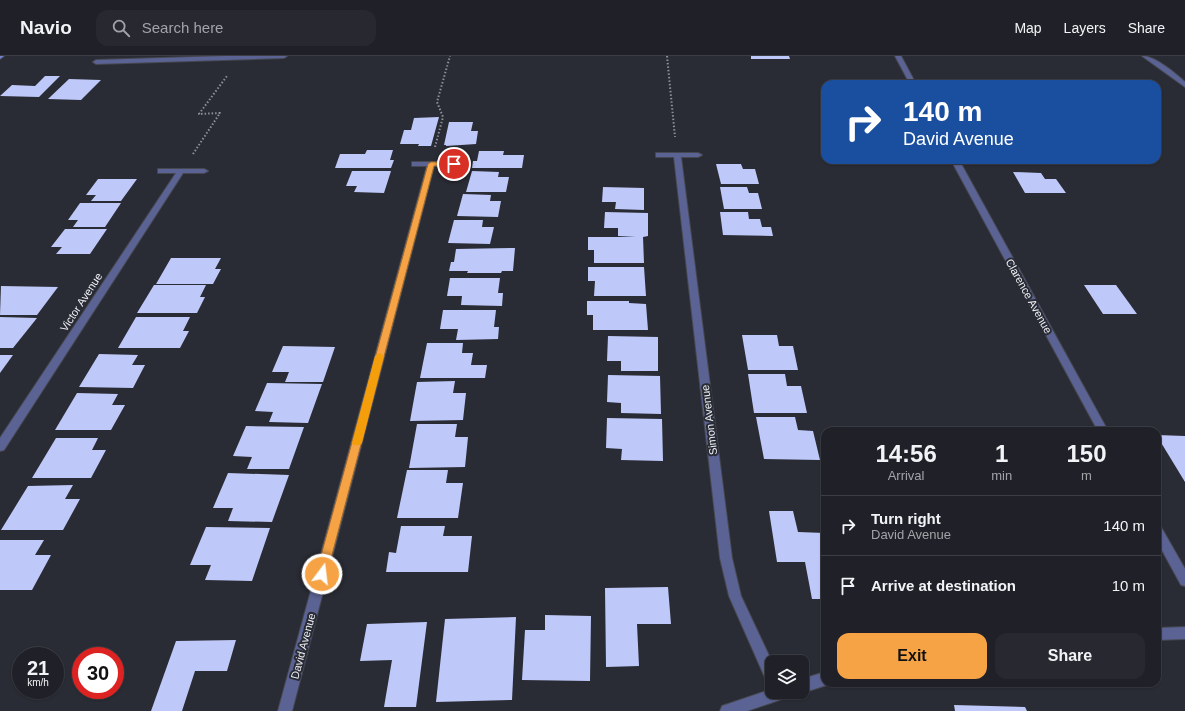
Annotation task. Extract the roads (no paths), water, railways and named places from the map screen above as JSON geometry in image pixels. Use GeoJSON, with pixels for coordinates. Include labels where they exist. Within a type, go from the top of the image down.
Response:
{"type":"FeatureCollection","features":[{"type":"Feature","properties":{"kind":"street"},"geometry":{"type":"LineString","coordinates":[[96,62],[284,56]]}},
{"type":"Feature","properties":{"kind":"street"},"geometry":{"type":"LineString","coordinates":[[898,56],[911,80]]}},
{"type":"Feature","properties":{"kind":"street"},"geometry":{"type":"LineString","coordinates":[[1145,56],[1185,85]]}},
{"type":"Feature","properties":{"kind":"street"},"geometry":{"type":"LineString","coordinates":[[659,155],[698,155]]}},
{"type":"Feature","properties":{"kind":"street","name":"Simon Avenue"},"geometry":{"type":"LineString","coordinates":[[677,155],[726,558],[735,596],[765,662]]}},
{"type":"Feature","properties":{"kind":"street"},"geometry":{"type":"LineString","coordinates":[[415,164],[454,164]]}},
{"type":"Feature","properties":{"kind":"street","name":"David Avenue"},"geometry":{"type":"LineString","coordinates":[[285,711],[431,164]]}},
{"type":"Feature","properties":{"kind":"street","name":"Clarence Avenue"},"geometry":{"type":"LineString","coordinates":[[957,164],[1101,427]]}},
{"type":"Feature","properties":{"kind":"street"},"geometry":{"type":"LineString","coordinates":[[161,170],[204,171]]}},
{"type":"Feature","properties":{"kind":"street","name":"Victor Avenue"},"geometry":{"type":"LineString","coordinates":[[0,447],[181,171]]}},
{"type":"Feature","properties":{"kind":"street"},"geometry":{"type":"LineString","coordinates":[[1161,537],[1185,581]]}},
{"type":"Feature","properties":{"kind":"street"},"geometry":{"type":"LineString","coordinates":[[1161,634],[1185,633]]}},
{"type":"Feature","properties":{"kind":"street"},"geometry":{"type":"LineString","coordinates":[[809,684],[821,681]]}},
{"type":"Feature","properties":{"kind":"street"},"geometry":{"type":"LineString","coordinates":[[727,711],[765,698]]}}]}
